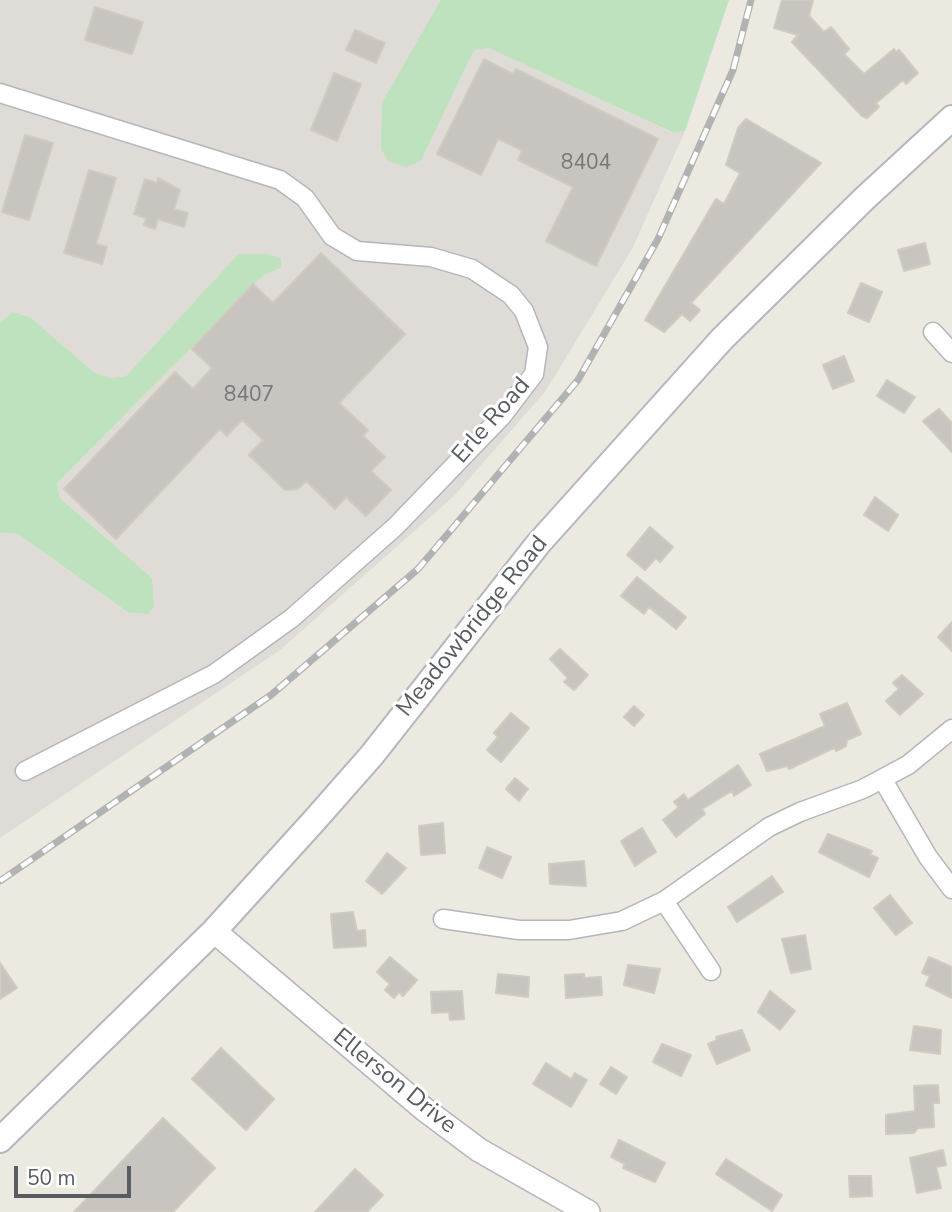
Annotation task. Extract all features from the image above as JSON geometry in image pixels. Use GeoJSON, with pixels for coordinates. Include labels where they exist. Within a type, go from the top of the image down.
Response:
{"type":"FeatureCollection","features":[{"type":"Feature","properties":{"kind":"main road","name":"Meadowbridge Road"},"geometry":{"type":"LineString","coordinates":[[0,1140],[214,931],[372,755],[538,544],[614,457],[759,301],[952,118]]}},
{"type":"Feature","properties":{"kind":"street","name":"Erle Road"},"geometry":{"type":"LineString","coordinates":[[0,93],[280,180],[305,198],[332,236],[357,251],[431,257],[472,269],[511,295],[524,311],[538,346],[534,374],[511,406],[396,526],[292,618],[214,674],[25,771]]}},
{"type":"Feature","properties":{"kind":"street"},"geometry":{"type":"LineString","coordinates":[[933,332],[952,352]]}},
{"type":"Feature","properties":{"kind":"street"},"geometry":{"type":"LineString","coordinates":[[443,919],[519,930],[569,930],[622,921],[664,901],[769,827],[800,811],[883,780],[925,752],[952,729]]}},
{"type":"Feature","properties":{"kind":"street"},"geometry":{"type":"LineString","coordinates":[[883,780],[928,857],[952,889]]}},
{"type":"Feature","properties":{"kind":"street"},"geometry":{"type":"LineString","coordinates":[[664,901],[711,971]]}},
{"type":"Feature","properties":{"kind":"street","name":"Ellerson Drive"},"geometry":{"type":"LineString","coordinates":[[214,931],[457,1134],[521,1176],[589,1212]]}},
{"type":"Feature","properties":{"kind":"shaded area"},"geometry":{"type":"Polygon","coordinates":[[[0,0],[441,0],[421,161],[474,50],[489,47],[673,133],[685,131],[632,249],[545,392],[454,496],[280,650],[0,838],[0,533],[18,534],[129,613],[152,578],[60,498],[57,483],[264,275],[281,268],[238,254],[126,376],[111,378],[95,373],[30,317],[13,312],[0,322],[0,0]]]}},
{"type":"Feature","properties":{"kind":"green space"},"geometry":{"type":"Polygon","coordinates":[[[441,0],[729,0],[685,131],[674,133],[489,48],[474,50],[421,161],[406,167],[388,161],[381,149],[382,103],[441,0]]]}},
{"type":"Feature","properties":{"kind":"green space"},"geometry":{"type":"Polygon","coordinates":[[[238,254],[267,254],[281,258],[281,268],[264,275],[57,483],[60,498],[152,578],[154,606],[148,614],[129,613],[18,534],[0,533],[0,322],[13,312],[30,317],[95,373],[111,378],[126,376],[238,254]]]}},
{"type":"Feature","properties":{"kind":"building"},"geometry":{"type":"Polygon","coordinates":[[[782,0],[813,0],[809,16],[824,32],[831,27],[849,49],[844,54],[864,74],[894,49],[896,52],[899,50],[918,73],[906,84],[903,80],[876,103],[879,107],[867,118],[862,116],[792,42],[798,35],[774,28],[782,0]]]}},
{"type":"Feature","properties":{"kind":"building"},"geometry":{"type":"Polygon","coordinates":[[[95,7],[143,22],[132,54],[85,40],[95,7]]]}},
{"type":"Feature","properties":{"kind":"building"},"geometry":{"type":"Polygon","coordinates":[[[355,30],[385,43],[376,63],[346,50],[355,30]]]}},
{"type":"Feature","properties":{"kind":"building"},"geometry":{"type":"Polygon","coordinates":[[[484,59],[513,74],[516,69],[658,139],[596,266],[546,241],[573,187],[518,160],[522,150],[498,139],[481,175],[437,154],[484,59]]]}},
{"type":"Feature","properties":{"kind":"building"},"geometry":{"type":"Polygon","coordinates":[[[334,73],[361,84],[337,141],[311,130],[334,73]]]}},
{"type":"Feature","properties":{"kind":"building"},"geometry":{"type":"Polygon","coordinates":[[[746,119],[821,163],[691,303],[700,310],[690,321],[682,314],[664,332],[645,320],[716,199],[724,204],[740,173],[726,165],[738,128],[746,119]]]}},
{"type":"Feature","properties":{"kind":"building"},"geometry":{"type":"Polygon","coordinates":[[[25,135],[53,143],[29,220],[2,212],[25,135]]]}},
{"type":"Feature","properties":{"kind":"building"},"geometry":{"type":"Polygon","coordinates":[[[89,170],[116,178],[96,244],[107,247],[102,264],[64,253],[89,170]]]}},
{"type":"Feature","properties":{"kind":"building"},"geometry":{"type":"Polygon","coordinates":[[[158,178],[180,190],[174,209],[188,213],[184,227],[158,219],[155,229],[144,225],[146,218],[134,214],[145,179],[157,183],[158,178]]]}},
{"type":"Feature","properties":{"kind":"building"},"geometry":{"type":"Polygon","coordinates":[[[925,243],[930,264],[904,271],[898,250],[925,243]]]}},
{"type":"Feature","properties":{"kind":"building"},"geometry":{"type":"Polygon","coordinates":[[[321,253],[405,334],[339,403],[368,430],[363,436],[385,457],[371,471],[391,490],[366,516],[346,497],[335,509],[306,481],[298,489],[285,490],[249,455],[263,440],[242,420],[227,436],[220,429],[116,539],[64,489],[175,372],[193,389],[212,368],[192,349],[253,284],[273,303],[321,253]]]}},
{"type":"Feature","properties":{"kind":"building"},"geometry":{"type":"Polygon","coordinates":[[[861,283],[882,292],[869,322],[848,313],[861,283]]]}},
{"type":"Feature","properties":{"kind":"building"},"geometry":{"type":"Polygon","coordinates":[[[844,356],[854,381],[833,389],[823,365],[844,356]]]}},
{"type":"Feature","properties":{"kind":"building"},"geometry":{"type":"Polygon","coordinates":[[[887,380],[915,397],[904,413],[877,396],[887,380]]]}},
{"type":"Feature","properties":{"kind":"building"},"geometry":{"type":"Polygon","coordinates":[[[939,409],[952,423],[952,452],[923,421],[939,409]]]}},
{"type":"Feature","properties":{"kind":"building"},"geometry":{"type":"Polygon","coordinates":[[[875,497],[898,515],[888,531],[864,515],[875,497]]]}},
{"type":"Feature","properties":{"kind":"building"},"geometry":{"type":"Polygon","coordinates":[[[650,527],[673,547],[660,562],[656,558],[645,570],[627,555],[650,527]]]}},
{"type":"Feature","properties":{"kind":"building"},"geometry":{"type":"Polygon","coordinates":[[[637,577],[686,617],[676,629],[649,607],[644,614],[621,596],[637,577]]]}},
{"type":"Feature","properties":{"kind":"building"},"geometry":{"type":"Polygon","coordinates":[[[952,622],[952,651],[938,637],[952,622]]]}},
{"type":"Feature","properties":{"kind":"building"},"geometry":{"type":"Polygon","coordinates":[[[560,649],[588,675],[574,690],[564,682],[568,678],[550,659],[560,649]]]}},
{"type":"Feature","properties":{"kind":"building"},"geometry":{"type":"Polygon","coordinates":[[[902,675],[923,694],[900,715],[886,701],[899,689],[893,683],[902,675]]]}},
{"type":"Feature","properties":{"kind":"building"},"geometry":{"type":"Polygon","coordinates":[[[847,703],[861,734],[847,740],[846,746],[836,751],[834,748],[789,769],[787,766],[767,771],[760,754],[825,726],[820,714],[847,703]]]}},
{"type":"Feature","properties":{"kind":"building"},"geometry":{"type":"Polygon","coordinates":[[[634,706],[644,715],[634,726],[624,717],[634,706]]]}},
{"type":"Feature","properties":{"kind":"building"},"geometry":{"type":"Polygon","coordinates":[[[511,713],[529,728],[501,762],[487,750],[498,737],[494,733],[511,713]]]}},
{"type":"Feature","properties":{"kind":"building"},"geometry":{"type":"Polygon","coordinates":[[[738,765],[751,785],[734,796],[732,791],[702,809],[705,814],[676,837],[663,820],[679,807],[674,802],[684,794],[688,800],[738,765]]]}},
{"type":"Feature","properties":{"kind":"building"},"geometry":{"type":"Polygon","coordinates":[[[515,778],[528,789],[519,801],[506,789],[515,778]]]}},
{"type":"Feature","properties":{"kind":"building"},"geometry":{"type":"Polygon","coordinates":[[[443,823],[445,853],[421,855],[419,826],[443,823]]]}},
{"type":"Feature","properties":{"kind":"building"},"geometry":{"type":"Polygon","coordinates":[[[642,828],[656,852],[635,866],[621,841],[642,828]]]}},
{"type":"Feature","properties":{"kind":"building"},"geometry":{"type":"Polygon","coordinates":[[[828,834],[872,851],[870,855],[878,858],[869,877],[819,852],[828,834]]]}},
{"type":"Feature","properties":{"kind":"building"},"geometry":{"type":"Polygon","coordinates":[[[487,847],[511,857],[502,878],[479,868],[487,847]]]}},
{"type":"Feature","properties":{"kind":"building"},"geometry":{"type":"Polygon","coordinates":[[[387,853],[406,868],[382,894],[366,881],[387,853]]]}},
{"type":"Feature","properties":{"kind":"building"},"geometry":{"type":"Polygon","coordinates":[[[584,861],[586,886],[550,884],[549,864],[584,861]]]}},
{"type":"Feature","properties":{"kind":"building"},"geometry":{"type":"Polygon","coordinates":[[[772,876],[783,892],[737,922],[728,907],[772,876]]]}},
{"type":"Feature","properties":{"kind":"building"},"geometry":{"type":"Polygon","coordinates":[[[890,895],[912,923],[896,935],[874,908],[890,895]]]}},
{"type":"Feature","properties":{"kind":"building"},"geometry":{"type":"Polygon","coordinates":[[[353,912],[357,931],[365,930],[366,946],[334,948],[331,914],[353,912]]]}},
{"type":"Feature","properties":{"kind":"building"},"geometry":{"type":"Polygon","coordinates":[[[805,935],[811,969],[791,973],[782,939],[805,935]]]}},
{"type":"Feature","properties":{"kind":"building"},"geometry":{"type":"Polygon","coordinates":[[[390,957],[417,980],[403,996],[399,992],[394,998],[385,990],[390,984],[377,972],[390,957]]]}},
{"type":"Feature","properties":{"kind":"building"},"geometry":{"type":"Polygon","coordinates":[[[929,957],[952,967],[952,998],[926,985],[930,976],[922,973],[929,957]]]}},
{"type":"Feature","properties":{"kind":"building"},"geometry":{"type":"Polygon","coordinates":[[[0,963],[17,988],[0,999],[0,963]]]}},
{"type":"Feature","properties":{"kind":"building"},"geometry":{"type":"Polygon","coordinates":[[[628,965],[660,969],[654,993],[624,985],[628,965]]]}},
{"type":"Feature","properties":{"kind":"building"},"geometry":{"type":"Polygon","coordinates":[[[498,974],[529,977],[528,997],[496,993],[498,974]]]}},
{"type":"Feature","properties":{"kind":"building"},"geometry":{"type":"Polygon","coordinates":[[[584,974],[584,978],[601,977],[602,995],[566,998],[565,975],[584,974]]]}},
{"type":"Feature","properties":{"kind":"building"},"geometry":{"type":"Polygon","coordinates":[[[462,991],[464,1019],[450,1020],[449,1012],[432,1013],[431,992],[462,991]]]}},
{"type":"Feature","properties":{"kind":"building"},"geometry":{"type":"Polygon","coordinates":[[[770,991],[795,1011],[780,1030],[758,1012],[770,991]]]}},
{"type":"Feature","properties":{"kind":"building"},"geometry":{"type":"Polygon","coordinates":[[[914,1026],[941,1030],[940,1054],[910,1050],[914,1026]]]}},
{"type":"Feature","properties":{"kind":"building"},"geometry":{"type":"Polygon","coordinates":[[[742,1030],[750,1050],[717,1064],[708,1044],[717,1040],[716,1037],[742,1030]]]}},
{"type":"Feature","properties":{"kind":"building"},"geometry":{"type":"Polygon","coordinates":[[[662,1044],[691,1055],[681,1076],[653,1062],[662,1044]]]}},
{"type":"Feature","properties":{"kind":"building"},"geometry":{"type":"Polygon","coordinates":[[[221,1048],[274,1099],[246,1130],[192,1079],[221,1048]]]}},
{"type":"Feature","properties":{"kind":"building"},"geometry":{"type":"Polygon","coordinates":[[[546,1063],[571,1079],[575,1073],[587,1080],[571,1107],[533,1084],[546,1063]]]}},
{"type":"Feature","properties":{"kind":"building"},"geometry":{"type":"Polygon","coordinates":[[[611,1067],[627,1077],[616,1094],[600,1084],[611,1067]]]}},
{"type":"Feature","properties":{"kind":"building"},"geometry":{"type":"Polygon","coordinates":[[[938,1085],[939,1103],[933,1103],[934,1127],[918,1128],[914,1133],[886,1134],[886,1115],[915,1111],[914,1086],[938,1085]]]}},
{"type":"Feature","properties":{"kind":"building"},"geometry":{"type":"Polygon","coordinates":[[[163,1118],[215,1168],[173,1212],[74,1212],[163,1118]]]}},
{"type":"Feature","properties":{"kind":"building"},"geometry":{"type":"Polygon","coordinates":[[[619,1140],[665,1163],[655,1182],[623,1168],[625,1164],[611,1157],[619,1140]]]}},
{"type":"Feature","properties":{"kind":"building"},"geometry":{"type":"Polygon","coordinates":[[[943,1150],[946,1165],[936,1167],[941,1188],[917,1193],[910,1158],[943,1150]]]}},
{"type":"Feature","properties":{"kind":"building"},"geometry":{"type":"Polygon","coordinates":[[[726,1159],[782,1195],[772,1211],[716,1174],[726,1159]]]}},
{"type":"Feature","properties":{"kind":"building"},"geometry":{"type":"Polygon","coordinates":[[[355,1169],[383,1195],[367,1212],[315,1212],[355,1169]]]}},
{"type":"Feature","properties":{"kind":"building"},"geometry":{"type":"Polygon","coordinates":[[[849,1176],[871,1176],[872,1196],[850,1197],[849,1176]]]}},
{"type":"Feature","properties":{"kind":"railway"},"geometry":{"type":"LineString","coordinates":[[0,881],[271,695],[418,569],[578,380],[658,239],[733,70],[751,0]]}}]}
